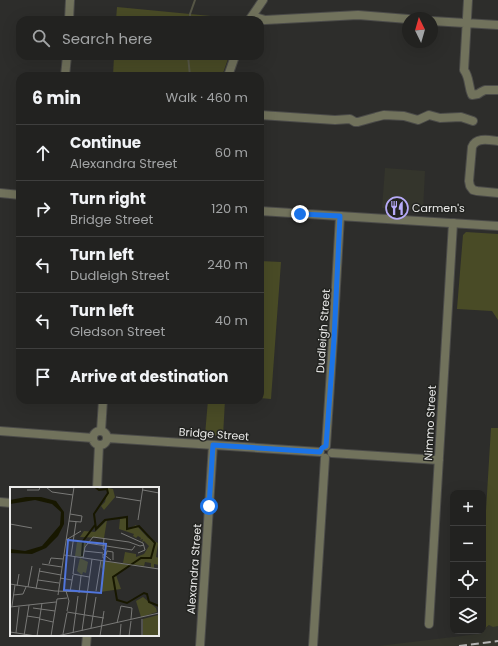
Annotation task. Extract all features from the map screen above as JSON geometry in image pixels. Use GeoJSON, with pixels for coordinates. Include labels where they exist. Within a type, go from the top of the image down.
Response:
{"type":"FeatureCollection","features":[{"type":"Feature","properties":{"kind":"street"},"geometry":{"type":"LineString","coordinates":[[69,16],[70,0]]}},
{"type":"Feature","properties":{"kind":"street"},"geometry":{"type":"LineString","coordinates":[[252,16],[263,0]]}},
{"type":"Feature","properties":{"kind":"street"},"geometry":{"type":"LineString","coordinates":[[468,0],[464,70],[469,79],[470,92],[472,95],[478,94],[485,90],[498,90]]}},
{"type":"Feature","properties":{"kind":"street"},"geometry":{"type":"LineString","coordinates":[[264,20],[358,15],[402,19]]}},
{"type":"Feature","properties":{"kind":"street"},"geometry":{"type":"LineString","coordinates":[[438,21],[498,25]]}},
{"type":"Feature","properties":{"kind":"street"},"geometry":{"type":"LineString","coordinates":[[65,72],[67,60]]}},
{"type":"Feature","properties":{"kind":"street"},"geometry":{"type":"LineString","coordinates":[[229,72],[234,60]]}},
{"type":"Feature","properties":{"kind":"street"},"geometry":{"type":"LineString","coordinates":[[264,115],[335,120],[350,119],[358,122],[384,115],[404,116],[418,120],[429,115],[440,118],[461,117],[473,121]]}},
{"type":"Feature","properties":{"kind":"street"},"geometry":{"type":"LineString","coordinates":[[498,140],[479,140],[473,144],[469,181],[473,190],[498,193]]}},
{"type":"Feature","properties":{"kind":"street"},"geometry":{"type":"LineString","coordinates":[[0,193],[16,194]]}},
{"type":"Feature","properties":{"kind":"street"},"geometry":{"type":"LineString","coordinates":[[264,211],[498,226]]}},
{"type":"Feature","properties":{"kind":"street","name":"Dudleigh Street"},"geometry":{"type":"LineString","coordinates":[[313,646],[334,339],[340,216]]}},
{"type":"Feature","properties":{"kind":"street","name":"Nimmo Street"},"geometry":{"type":"LineString","coordinates":[[429,624],[453,223]]}},
{"type":"Feature","properties":{"kind":"street"},"geometry":{"type":"LineString","coordinates":[[101,431],[102,404]]}},
{"type":"Feature","properties":{"kind":"street"},"geometry":{"type":"LineString","coordinates":[[0,431],[93,438]]}},
{"type":"Feature","properties":{"kind":"street"},"geometry":{"type":"LineString","coordinates":[[93,438],[96,433],[101,431]]}},
{"type":"Feature","properties":{"kind":"street"},"geometry":{"type":"LineString","coordinates":[[99,445],[104,443],[107,438],[105,433],[101,431]]}},
{"type":"Feature","properties":{"kind":"street"},"geometry":{"type":"LineString","coordinates":[[93,438],[99,445]]}},
{"type":"Feature","properties":{"kind":"street","name":"Bridge Street"},"geometry":{"type":"LineString","coordinates":[[107,438],[439,460]]}},
{"type":"Feature","properties":{"kind":"street"},"geometry":{"type":"LineString","coordinates":[[97,487],[99,445]]}},
{"type":"Feature","properties":{"kind":"street","name":"Alexandra Street"},"geometry":{"type":"LineString","coordinates":[[200,646],[213,445]]}},
{"type":"Feature","properties":{"kind":"street"},"geometry":{"type":"LineString","coordinates":[[0,502],[10,503]]}},
{"type":"Feature","properties":{"kind":"street"},"geometry":{"type":"LineString","coordinates":[[86,646],[87,636]]}},
{"type":"Feature","properties":{"kind":"shaded area"},"geometry":{"type":"Polygon","coordinates":[[[385,168],[425,171],[423,211],[382,208],[385,168]]]}},
{"type":"Feature","properties":{"kind":"shaded area"},"geometry":{"type":"Polygon","coordinates":[[[489,625],[498,626],[498,646],[378,646],[486,634],[486,628],[489,625]]]}},
{"type":"Feature","properties":{"kind":"green space"},"geometry":{"type":"Polygon","coordinates":[[[117,7],[211,16],[116,16],[117,7]]]}},
{"type":"Feature","properties":{"kind":"green space"},"geometry":{"type":"Polygon","coordinates":[[[114,60],[228,60],[223,72],[113,72],[114,60]]]}},
{"type":"Feature","properties":{"kind":"green space"},"geometry":{"type":"Polygon","coordinates":[[[466,232],[498,234],[498,320],[492,311],[457,309],[463,235],[466,232]]]}},
{"type":"Feature","properties":{"kind":"green space"},"geometry":{"type":"Polygon","coordinates":[[[264,261],[281,262],[271,399],[264,398],[264,261]]]}},
{"type":"Feature","properties":{"kind":"green space"},"geometry":{"type":"Polygon","coordinates":[[[208,404],[225,404],[223,436],[205,435],[208,404]]]}},
{"type":"Feature","properties":{"kind":"green space"},"geometry":{"type":"Polygon","coordinates":[[[491,428],[498,428],[498,626],[493,627],[489,625],[486,628],[486,526],[491,428]]]}},
{"type":"Feature","properties":{"kind":"waterway"},"geometry":{"type":"LineString","coordinates":[[190,16],[195,0]]}},
{"type":"Feature","properties":{"kind":"waterway"},"geometry":{"type":"LineString","coordinates":[[188,60],[190,72]]}},
{"type":"Feature","properties":{"kind":"railway"},"geometry":{"type":"LineString","coordinates":[[459,646],[498,641]]}},
{"type":"Feature","properties":{"kind":"place","name":"Carmen's"},"geometry":{"type":"Point","coordinates":[397,208]}},
{"type":"Feature","properties":{"kind":"route"},"geometry":{"type":"LineString","coordinates":[[209,506],[213,445],[320,452],[320,450],[326,446],[334,339],[340,216],[300,214]]}}]}
